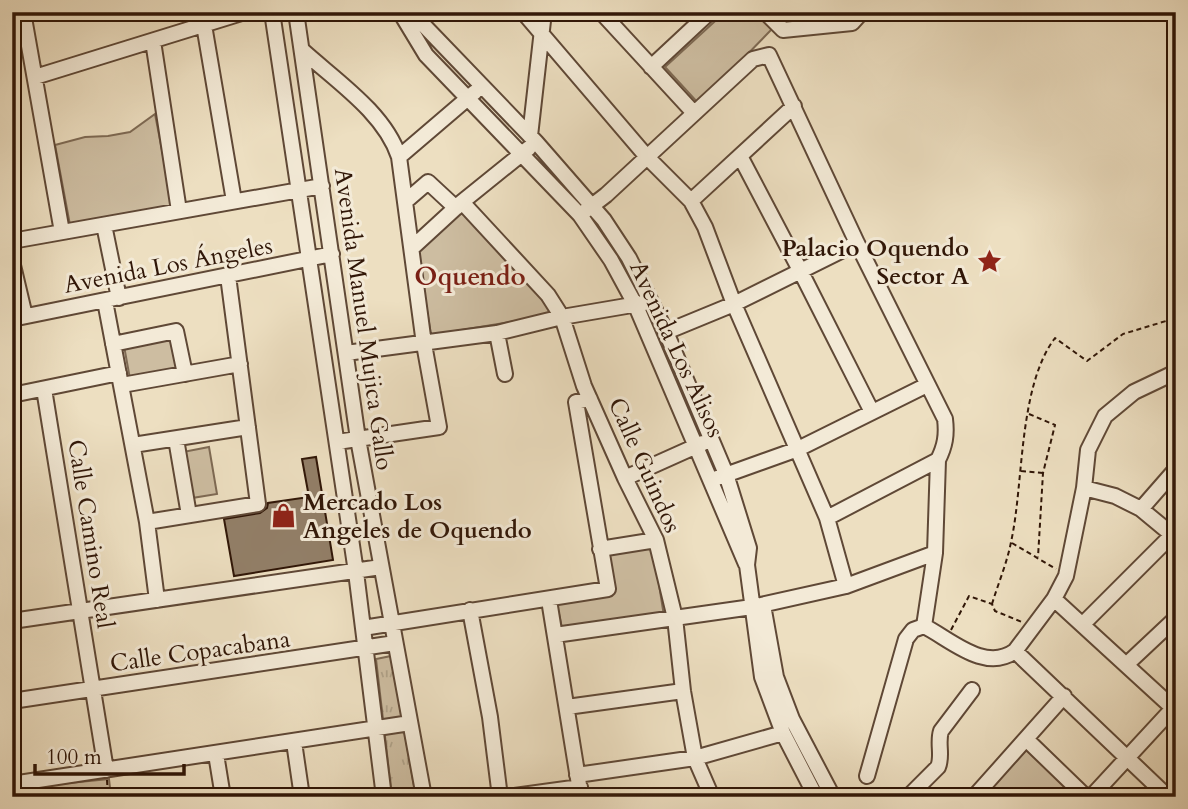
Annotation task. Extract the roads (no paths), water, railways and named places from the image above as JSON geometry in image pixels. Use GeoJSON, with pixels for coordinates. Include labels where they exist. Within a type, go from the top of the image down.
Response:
{"type":"FeatureCollection","features":[{"type":"Feature","properties":{"kind":"street"},"geometry":{"type":"LineString","coordinates":[[23,12],[62,232]]}},
{"type":"Feature","properties":{"kind":"street"},"geometry":{"type":"LineString","coordinates":[[35,77],[244,12]]}},
{"type":"Feature","properties":{"kind":"street","name":"Avenida Manuel Mujica Gallo"},"geometry":{"type":"LineString","coordinates":[[272,12],[356,572],[384,797]]}},
{"type":"Feature","properties":{"kind":"street","name":"Avenida Manuel Mujica Gallo"},"geometry":{"type":"LineString","coordinates":[[296,12],[358,439],[424,797]]}},
{"type":"Feature","properties":{"kind":"street","name":"Avenida Los Alisos"},"geometry":{"type":"LineString","coordinates":[[400,12],[426,55],[522,153],[586,210],[636,306],[712,480],[747,565],[776,677],[792,719],[833,797]]}},
{"type":"Feature","properties":{"kind":"street","name":"Avenida Los Alisos"},"geometry":{"type":"LineString","coordinates":[[411,12],[533,139],[586,210],[629,258],[666,332],[726,474],[750,548],[747,565]]}},
{"type":"Feature","properties":{"kind":"street"},"geometry":{"type":"LineString","coordinates":[[523,12],[647,157],[691,201],[705,228],[734,304],[827,519],[846,586]]}},
{"type":"Feature","properties":{"kind":"street"},"geometry":{"type":"LineString","coordinates":[[413,247],[522,153],[533,139],[544,12]]}},
{"type":"Feature","properties":{"kind":"street"},"geometry":{"type":"LineString","coordinates":[[601,12],[694,113]]}},
{"type":"Feature","properties":{"kind":"street"},"geometry":{"type":"LineString","coordinates":[[686,12],[697,24]]}},
{"type":"Feature","properties":{"kind":"street"},"geometry":{"type":"LineString","coordinates":[[651,67],[710,12]]}},
{"type":"Feature","properties":{"kind":"street"},"geometry":{"type":"LineString","coordinates":[[765,12],[783,30],[852,23],[862,12]]}},
{"type":"Feature","properties":{"kind":"street"},"geometry":{"type":"LineString","coordinates":[[204,25],[234,201]]}},
{"type":"Feature","properties":{"kind":"street"},"geometry":{"type":"LineString","coordinates":[[153,41],[179,211]]}},
{"type":"Feature","properties":{"kind":"street"},"geometry":{"type":"LineString","coordinates":[[302,50],[367,108],[396,145],[413,247],[424,344],[439,427],[337,442]]}},
{"type":"Feature","properties":{"kind":"street"},"geometry":{"type":"LineString","coordinates":[[586,210],[752,59],[769,55],[857,243],[945,419],[947,435],[938,460],[935,553],[924,626]]}},
{"type":"Feature","properties":{"kind":"street"},"geometry":{"type":"LineString","coordinates":[[399,157],[481,87]]}},
{"type":"Feature","properties":{"kind":"street"},"geometry":{"type":"LineString","coordinates":[[691,201],[794,106]]}},
{"type":"Feature","properties":{"kind":"street"},"geometry":{"type":"LineString","coordinates":[[740,156],[872,412]]}},
{"type":"Feature","properties":{"kind":"street","name":"Calle Guindos"},"geometry":{"type":"LineString","coordinates":[[406,201],[428,182],[459,205],[548,295],[562,317],[590,399],[656,540],[676,618],[683,691],[695,758],[712,797]]}},
{"type":"Feature","properties":{"kind":"street"},"geometry":{"type":"LineString","coordinates":[[12,241],[321,186]]}},
{"type":"Feature","properties":{"kind":"street"},"geometry":{"type":"LineString","coordinates":[[104,225],[112,299],[113,344],[147,522],[157,600]]}},
{"type":"Feature","properties":{"kind":"street"},"geometry":{"type":"LineString","coordinates":[[666,332],[734,304],[857,243]]}},
{"type":"Feature","properties":{"kind":"street","name":"Avenida Los Ángeles"},"geometry":{"type":"LineString","coordinates":[[19,318],[332,254]]}},
{"type":"Feature","properties":{"kind":"street"},"geometry":{"type":"LineString","coordinates":[[12,261],[19,318]]}},
{"type":"Feature","properties":{"kind":"street"},"geometry":{"type":"LineString","coordinates":[[147,522],[258,504],[228,276]]}},
{"type":"Feature","properties":{"kind":"street"},"geometry":{"type":"LineString","coordinates":[[346,353],[497,333],[562,317],[636,306],[651,300]]}},
{"type":"Feature","properties":{"kind":"street"},"geometry":{"type":"LineString","coordinates":[[113,344],[176,331],[185,374]]}},
{"type":"Feature","properties":{"kind":"street"},"geometry":{"type":"LineString","coordinates":[[497,333],[505,374]]}},
{"type":"Feature","properties":{"kind":"street"},"geometry":{"type":"LineString","coordinates":[[12,395],[44,388],[185,374],[240,364]]}},
{"type":"Feature","properties":{"kind":"street"},"geometry":{"type":"LineString","coordinates":[[924,626],[960,648],[997,659],[1015,651],[1054,599],[1066,576],[1084,488],[1088,450],[1105,416],[1134,392],[1176,372]]}},
{"type":"Feature","properties":{"kind":"street"},"geometry":{"type":"LineString","coordinates":[[712,480],[798,449],[927,385]]}},
{"type":"Feature","properties":{"kind":"street","name":"Calle Camino Real"},"geometry":{"type":"LineString","coordinates":[[44,388],[82,612],[106,776]]}},
{"type":"Feature","properties":{"kind":"street"},"geometry":{"type":"LineString","coordinates":[[363,628],[608,589],[576,402],[590,399]]}},
{"type":"Feature","properties":{"kind":"street"},"geometry":{"type":"LineString","coordinates":[[133,446],[248,427]]}},
{"type":"Feature","properties":{"kind":"street"},"geometry":{"type":"LineString","coordinates":[[176,439],[189,515]]}},
{"type":"Feature","properties":{"kind":"street"},"geometry":{"type":"LineString","coordinates":[[625,478],[711,440]]}},
{"type":"Feature","properties":{"kind":"street"},"geometry":{"type":"LineString","coordinates":[[827,519],[938,460]]}},
{"type":"Feature","properties":{"kind":"street"},"geometry":{"type":"LineString","coordinates":[[1141,509],[1176,469]]}},
{"type":"Feature","properties":{"kind":"street"},"geometry":{"type":"LineString","coordinates":[[1083,624],[1174,536],[1141,509],[1115,496],[1084,488]]}},
{"type":"Feature","properties":{"kind":"street"},"geometry":{"type":"LineString","coordinates":[[600,549],[656,540]]}},
{"type":"Feature","properties":{"kind":"street"},"geometry":{"type":"LineString","coordinates":[[555,635],[757,606],[846,586],[935,553]]}},
{"type":"Feature","properties":{"kind":"street"},"geometry":{"type":"LineString","coordinates":[[12,621],[381,567]]}},
{"type":"Feature","properties":{"kind":"street"},"geometry":{"type":"LineString","coordinates":[[1054,599],[1175,707],[1091,797]]}},
{"type":"Feature","properties":{"kind":"street"},"geometry":{"type":"LineString","coordinates":[[549,600],[579,786]]}},
{"type":"Feature","properties":{"kind":"street","name":"Avenida Los Alisos"},"geometry":{"type":"LineString","coordinates":[[757,606],[762,677],[783,733],[812,796]]}},
{"type":"Feature","properties":{"kind":"street"},"geometry":{"type":"LineString","coordinates":[[470,610],[490,717],[500,797]]}},
{"type":"Feature","properties":{"kind":"street"},"geometry":{"type":"LineString","coordinates":[[1126,664],[1176,618]]}},
{"type":"Feature","properties":{"kind":"street"},"geometry":{"type":"LineString","coordinates":[[867,776],[906,639],[913,630],[924,626]]}},
{"type":"Feature","properties":{"kind":"street","name":"Calle Copacabana"},"geometry":{"type":"LineString","coordinates":[[12,701],[395,643]]}},
{"type":"Feature","properties":{"kind":"street"},"geometry":{"type":"LineString","coordinates":[[1015,651],[1168,797]]}},
{"type":"Feature","properties":{"kind":"street"},"geometry":{"type":"LineString","coordinates":[[908,797],[938,767],[941,731],[972,690]]}},
{"type":"Feature","properties":{"kind":"street"},"geometry":{"type":"LineString","coordinates":[[567,707],[683,691]]}},
{"type":"Feature","properties":{"kind":"street"},"geometry":{"type":"LineString","coordinates":[[974,797],[1064,696]]}},
{"type":"Feature","properties":{"kind":"street"},"geometry":{"type":"LineString","coordinates":[[21,787],[106,776],[216,754],[410,723]]}},
{"type":"Feature","properties":{"kind":"street"},"geometry":{"type":"LineString","coordinates":[[508,797],[579,786],[783,733]]}},
{"type":"Feature","properties":{"kind":"street"},"geometry":{"type":"LineString","coordinates":[[1026,739],[1086,797]]}},
{"type":"Feature","properties":{"kind":"street"},"geometry":{"type":"LineString","coordinates":[[294,742],[302,797]]}},
{"type":"Feature","properties":{"kind":"street"},"geometry":{"type":"LineString","coordinates":[[216,754],[223,797]]}},
{"type":"Feature","properties":{"kind":"place","name":"Palacio Oquendo Sector A"},"geometry":{"type":"Point","coordinates":[989,262]}},
{"type":"Feature","properties":{"kind":"place","name":"Mercado Los Angeles de Oquendo"},"geometry":{"type":"Point","coordinates":[283,516]}},
{"type":"Feature","properties":{"kind":"district","name":"Oquendo"},"geometry":{"type":"Point","coordinates":[470,276]}}]}
